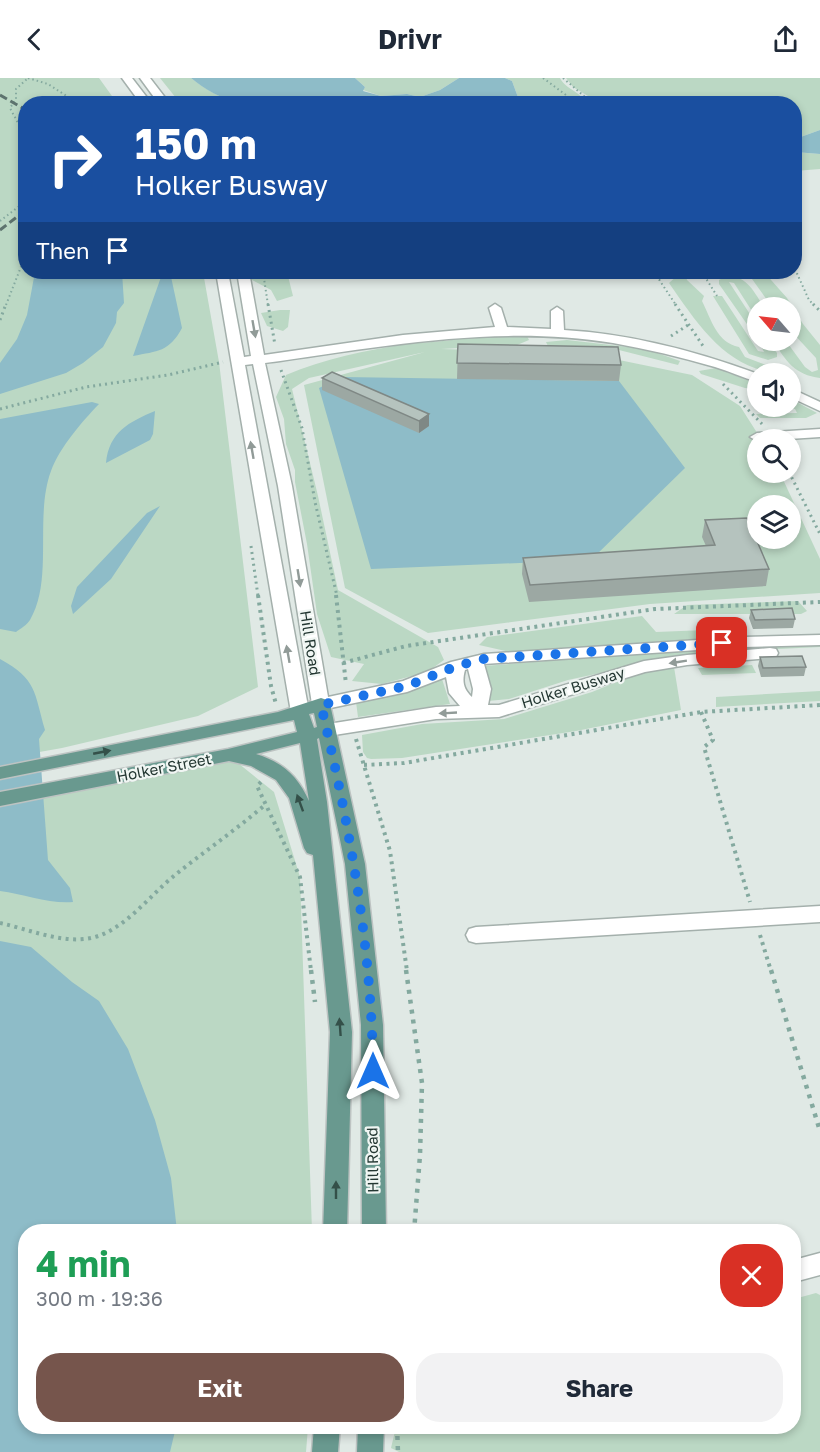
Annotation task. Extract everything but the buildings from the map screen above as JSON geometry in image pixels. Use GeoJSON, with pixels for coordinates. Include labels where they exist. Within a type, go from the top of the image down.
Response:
{"type":"FeatureCollection","features":[{"type":"Feature","properties":{"kind":"main road","name":"Holker Street"},"geometry":{"type":"LineString","coordinates":[[0,773],[280,718],[321,705]]}},
{"type":"Feature","properties":{"kind":"main road","name":"Hill Road"},"geometry":{"type":"LineString","coordinates":[[321,705],[355,864],[372,1025],[374,1224]]}},
{"type":"Feature","properties":{"kind":"main road","name":"Hill Road"},"geometry":{"type":"LineString","coordinates":[[300,712],[307,735],[318,802],[341,1032],[335,1224]]}},
{"type":"Feature","properties":{"kind":"main road","name":"Holker Street"},"geometry":{"type":"LineString","coordinates":[[0,799],[228,755],[328,730]]}},
{"type":"Feature","properties":{"kind":"main road"},"geometry":{"type":"LineString","coordinates":[[228,755],[252,759],[275,768],[288,779],[297,794],[324,879]]}},
{"type":"Feature","properties":{"kind":"main road"},"geometry":{"type":"LineString","coordinates":[[325,1452],[326,1434]]}},
{"type":"Feature","properties":{"kind":"main road"},"geometry":{"type":"LineString","coordinates":[[369,1452],[370,1434]]}},
{"type":"Feature","properties":{"kind":"street"},"geometry":{"type":"LineString","coordinates":[[128,78],[141,96]]}},
{"type":"Feature","properties":{"kind":"street"},"geometry":{"type":"LineString","coordinates":[[145,78],[159,96]]}},
{"type":"Feature","properties":{"kind":"street","name":"Hill Road"},"geometry":{"type":"LineString","coordinates":[[223,279],[231,362],[295,698],[300,712]]}},
{"type":"Feature","properties":{"kind":"street","name":"Hill Road"},"geometry":{"type":"LineString","coordinates":[[244,279],[258,359],[285,486],[321,705]]}},
{"type":"Feature","properties":{"kind":"street"},"geometry":{"type":"LineString","coordinates":[[495,308],[502,331]]}},
{"type":"Feature","properties":{"kind":"street"},"geometry":{"type":"LineString","coordinates":[[557,311],[558,333]]}},
{"type":"Feature","properties":{"kind":"street"},"geometry":{"type":"LineString","coordinates":[[231,362],[430,336],[502,331],[558,333],[640,344],[722,365],[747,374]]}},
{"type":"Feature","properties":{"kind":"street"},"geometry":{"type":"LineString","coordinates":[[801,398],[820,407]]}},
{"type":"Feature","properties":{"kind":"street"},"geometry":{"type":"LineString","coordinates":[[801,434],[820,432]]}},
{"type":"Feature","properties":{"kind":"street","name":"Holker Busway"},"geometry":{"type":"LineString","coordinates":[[321,705],[407,686],[474,661],[743,642],[820,640]]}},
{"type":"Feature","properties":{"kind":"street","name":"Holker Busway"},"geometry":{"type":"LineString","coordinates":[[328,730],[435,713],[504,710],[644,667],[687,660],[748,654],[820,651]]}},
{"type":"Feature","properties":{"kind":"street"},"geometry":{"type":"LineString","coordinates":[[457,666],[454,687],[457,694],[478,711],[482,689],[474,661]]}},
{"type":"Feature","properties":{"kind":"street"},"geometry":{"type":"LineString","coordinates":[[476,934],[820,914]]}},
{"type":"Feature","properties":{"kind":"street"},"geometry":{"type":"LineString","coordinates":[[801,1269],[820,1264]]}},
{"type":"Feature","properties":{"kind":"path"},"geometry":{"type":"LineString","coordinates":[[18,123],[10,108],[16,99],[16,89],[28,78],[48,84],[67,96]]}},
{"type":"Feature","properties":{"kind":"path"},"geometry":{"type":"LineString","coordinates":[[543,78],[567,96]]}},
{"type":"Feature","properties":{"kind":"path"},"geometry":{"type":"LineString","coordinates":[[563,78],[567,85],[584,96]]}},
{"type":"Feature","properties":{"kind":"path"},"geometry":{"type":"LineString","coordinates":[[0,221],[18,207]]}},
{"type":"Feature","properties":{"kind":"path"},"geometry":{"type":"LineString","coordinates":[[0,320],[5,313],[18,273]]}},
{"type":"Feature","properties":{"kind":"path"},"geometry":{"type":"LineString","coordinates":[[264,279],[276,348]]}},
{"type":"Feature","properties":{"kind":"path"},"geometry":{"type":"LineString","coordinates":[[662,279],[659,280],[688,325],[722,365]]}},
{"type":"Feature","properties":{"kind":"path"},"geometry":{"type":"LineString","coordinates":[[706,279],[717,296]]}},
{"type":"Feature","properties":{"kind":"path"},"geometry":{"type":"LineString","coordinates":[[800,279],[809,300],[820,311]]}},
{"type":"Feature","properties":{"kind":"path"},"geometry":{"type":"LineString","coordinates":[[0,409],[86,387],[168,375],[231,362]]}},
{"type":"Feature","properties":{"kind":"path"},"geometry":{"type":"LineString","coordinates":[[279,366],[302,428],[315,502],[336,591],[344,678]]}},
{"type":"Feature","properties":{"kind":"path"},"geometry":{"type":"LineString","coordinates":[[723,384],[745,404],[759,429]]}},
{"type":"Feature","properties":{"kind":"path"},"geometry":{"type":"LineString","coordinates":[[794,483],[820,534]]}},
{"type":"Feature","properties":{"kind":"path"},"geometry":{"type":"LineString","coordinates":[[343,663],[406,646],[655,609],[820,602]]}},
{"type":"Feature","properties":{"kind":"path"},"geometry":{"type":"LineString","coordinates":[[364,765],[404,763],[701,712],[820,705]]}},
{"type":"Feature","properties":{"kind":"path"},"geometry":{"type":"LineString","coordinates":[[358,747],[390,851],[422,1083],[415,1224]]}},
{"type":"Feature","properties":{"kind":"path"},"geometry":{"type":"LineString","coordinates":[[275,768],[257,786],[300,877],[316,1007]]}},
{"type":"Feature","properties":{"kind":"path"},"geometry":{"type":"LineString","coordinates":[[0,923],[77,939],[91,938],[103,933],[127,918],[166,883],[234,832],[266,804]]}},
{"type":"Feature","properties":{"kind":"path"},"geometry":{"type":"LineString","coordinates":[[397,1434],[398,1452]]}},
{"type":"Feature","properties":{"kind":"green space"},"geometry":{"type":"Polygon","coordinates":[[[0,78],[99,78],[112,96],[18,96],[18,279],[204,279],[219,362],[258,687],[198,716],[62,748],[0,759],[0,78]]]}},
{"type":"Feature","properties":{"kind":"green space"},"geometry":{"type":"Polygon","coordinates":[[[160,78],[191,78],[220,96],[174,96],[160,78]]]}},
{"type":"Feature","properties":{"kind":"green space"},"geometry":{"type":"Polygon","coordinates":[[[355,78],[459,78],[440,90],[423,96],[407,94],[381,96],[363,90],[365,87],[355,78]]]}},
{"type":"Feature","properties":{"kind":"green space"},"geometry":{"type":"Polygon","coordinates":[[[505,78],[560,78],[580,96],[518,96],[512,81],[505,78]]]}},
{"type":"Feature","properties":{"kind":"green space"},"geometry":{"type":"Polygon","coordinates":[[[566,78],[820,78],[820,130],[802,136],[802,96],[588,96],[573,87],[566,78]]]}},
{"type":"Feature","properties":{"kind":"green space"},"geometry":{"type":"Polygon","coordinates":[[[802,153],[820,154],[820,169],[802,170],[802,153]]]}},
{"type":"Feature","properties":{"kind":"green space"},"geometry":{"type":"Polygon","coordinates":[[[289,279],[293,296],[277,301],[271,290],[252,280],[289,279]]]}},
{"type":"Feature","properties":{"kind":"green space"},"geometry":{"type":"Polygon","coordinates":[[[674,279],[687,279],[704,296],[702,301],[725,341],[739,347],[745,357],[761,363],[747,364],[732,356],[704,331],[669,283],[674,279]]]}},
{"type":"Feature","properties":{"kind":"green space"},"geometry":{"type":"Polygon","coordinates":[[[721,279],[741,279],[753,290],[758,297],[747,297],[747,303],[734,283],[729,282],[747,310],[747,324],[719,284],[721,279]]]}},
{"type":"Feature","properties":{"kind":"green space"},"geometry":{"type":"Polygon","coordinates":[[[752,279],[770,279],[786,297],[765,297],[752,279]]]}},
{"type":"Feature","properties":{"kind":"green space"},"geometry":{"type":"Polygon","coordinates":[[[713,296],[722,296],[747,334],[747,351],[713,296]]]}},
{"type":"Feature","properties":{"kind":"green space"},"geometry":{"type":"Polygon","coordinates":[[[290,310],[288,327],[283,331],[267,326],[261,313],[290,310]]]}},
{"type":"Feature","properties":{"kind":"green space"},"geometry":{"type":"Polygon","coordinates":[[[801,321],[820,345],[820,378],[801,372],[801,363],[789,363],[780,351],[793,351],[805,367],[812,372],[818,370],[816,358],[801,342],[801,321]]]}},
{"type":"Feature","properties":{"kind":"green space"},"geometry":{"type":"Polygon","coordinates":[[[467,336],[527,336],[529,340],[517,345],[441,349],[585,353],[692,375],[740,406],[755,429],[747,429],[747,483],[785,483],[790,495],[747,495],[747,549],[801,549],[801,518],[820,559],[820,593],[650,604],[428,633],[345,588],[304,385],[425,352],[309,378],[292,389],[338,590],[438,647],[444,660],[427,672],[382,684],[352,681],[364,664],[331,657],[317,614],[295,482],[295,470],[286,444],[284,419],[276,397],[286,375],[315,364],[376,349],[447,341],[467,336]]]}},
{"type":"Feature","properties":{"kind":"green space"},"geometry":{"type":"Polygon","coordinates":[[[567,340],[646,349],[680,361],[678,365],[619,350],[548,346],[546,342],[567,340]]]}},
{"type":"Feature","properties":{"kind":"green space"},"geometry":{"type":"Polygon","coordinates":[[[747,351],[775,351],[777,357],[768,360],[749,354],[747,351]]]}},
{"type":"Feature","properties":{"kind":"green space"},"geometry":{"type":"Polygon","coordinates":[[[716,368],[747,380],[747,388],[701,374],[699,371],[716,368]]]}},
{"type":"Feature","properties":{"kind":"green space"},"geometry":{"type":"Polygon","coordinates":[[[801,404],[817,413],[806,418],[760,418],[801,417],[801,404]]]}},
{"type":"Feature","properties":{"kind":"green space"},"geometry":{"type":"Polygon","coordinates":[[[798,601],[807,611],[801,614],[674,614],[687,605],[798,601]]]}},
{"type":"Feature","properties":{"kind":"green space"},"geometry":{"type":"Polygon","coordinates":[[[642,616],[656,632],[706,630],[708,639],[514,653],[479,645],[487,637],[642,616]]]}},
{"type":"Feature","properties":{"kind":"green space"},"geometry":{"type":"Polygon","coordinates":[[[820,644],[820,647],[735,651],[651,662],[568,680],[509,699],[488,701],[484,666],[733,646],[820,644]]]}},
{"type":"Feature","properties":{"kind":"green space"},"geometry":{"type":"Polygon","coordinates":[[[752,665],[756,673],[702,675],[698,668],[752,665]]]}},
{"type":"Feature","properties":{"kind":"green space"},"geometry":{"type":"Polygon","coordinates":[[[674,667],[681,710],[576,731],[402,758],[371,759],[367,758],[363,752],[362,735],[422,724],[504,719],[592,692],[641,672],[674,667]]]}},
{"type":"Feature","properties":{"kind":"green space"},"geometry":{"type":"Polygon","coordinates":[[[442,679],[450,704],[358,717],[356,702],[404,692],[442,679]]]}},
{"type":"Feature","properties":{"kind":"green space"},"geometry":{"type":"Polygon","coordinates":[[[820,691],[820,701],[716,707],[716,697],[820,691]]]}},
{"type":"Feature","properties":{"kind":"green space"},"geometry":{"type":"Polygon","coordinates":[[[228,755],[274,792],[300,877],[312,1224],[18,1224],[18,1434],[307,1434],[306,1452],[0,1452],[0,808],[228,755]]]}},
{"type":"Feature","properties":{"kind":"green space"},"geometry":{"type":"Polygon","coordinates":[[[816,1293],[820,1295],[820,1452],[399,1452],[391,1448],[394,1434],[801,1434],[801,1297],[816,1293]]]}},
{"type":"Feature","properties":{"kind":"water"},"geometry":{"type":"Polygon","coordinates":[[[191,78],[355,78],[365,87],[363,91],[381,96],[220,96],[191,78]]]}},
{"type":"Feature","properties":{"kind":"water"},"geometry":{"type":"Polygon","coordinates":[[[459,78],[505,78],[512,81],[518,96],[423,96],[440,90],[459,78]]]}},
{"type":"Feature","properties":{"kind":"water"},"geometry":{"type":"Polygon","coordinates":[[[407,94],[416,96],[381,96],[407,94]]]}},
{"type":"Feature","properties":{"kind":"water"},"geometry":{"type":"Polygon","coordinates":[[[820,130],[820,154],[802,153],[802,136],[820,130]]]}},
{"type":"Feature","properties":{"kind":"water"},"geometry":{"type":"Polygon","coordinates":[[[34,279],[122,279],[124,303],[117,312],[116,323],[103,347],[66,373],[0,394],[0,363],[17,339],[27,315],[34,279]]]}},
{"type":"Feature","properties":{"kind":"water"},"geometry":{"type":"Polygon","coordinates":[[[160,279],[172,279],[182,328],[172,342],[162,349],[133,356],[160,279]]]}},
{"type":"Feature","properties":{"kind":"water"},"geometry":{"type":"Polygon","coordinates":[[[342,377],[619,381],[685,468],[591,560],[371,569],[319,388],[342,377]]]}},
{"type":"Feature","properties":{"kind":"water"},"geometry":{"type":"Polygon","coordinates":[[[92,402],[99,404],[65,444],[51,471],[46,489],[43,567],[37,604],[29,622],[16,632],[0,629],[0,419],[92,402]]]}},
{"type":"Feature","properties":{"kind":"water"},"geometry":{"type":"Polygon","coordinates":[[[155,411],[153,434],[150,440],[106,463],[111,443],[116,436],[129,424],[155,411]]]}},
{"type":"Feature","properties":{"kind":"water"},"geometry":{"type":"Polygon","coordinates":[[[160,506],[111,579],[73,614],[71,606],[77,587],[147,513],[160,506]]]}},
{"type":"Feature","properties":{"kind":"water"},"geometry":{"type":"Polygon","coordinates":[[[0,659],[28,680],[36,696],[45,730],[39,739],[48,860],[70,888],[73,902],[46,900],[0,891],[0,659]]]}},
{"type":"Feature","properties":{"kind":"water"},"geometry":{"type":"Polygon","coordinates":[[[0,941],[31,947],[72,982],[99,1001],[128,1049],[155,1120],[171,1178],[176,1224],[18,1224],[18,1434],[174,1434],[170,1452],[0,1452],[0,941]]]}},
{"type":"Feature","properties":{"kind":"railway"},"geometry":{"type":"LineString","coordinates":[[0,95],[18,105]]}},
{"type":"Feature","properties":{"kind":"railway"},"geometry":{"type":"LineString","coordinates":[[0,230],[18,216]]}},
{"type":"Feature","properties":{"kind":"route"},"geometry":{"type":"LineString","coordinates":[[373,1071],[372,1025],[355,864],[321,705],[407,686],[457,666],[483,659],[722,643]]}}]}
